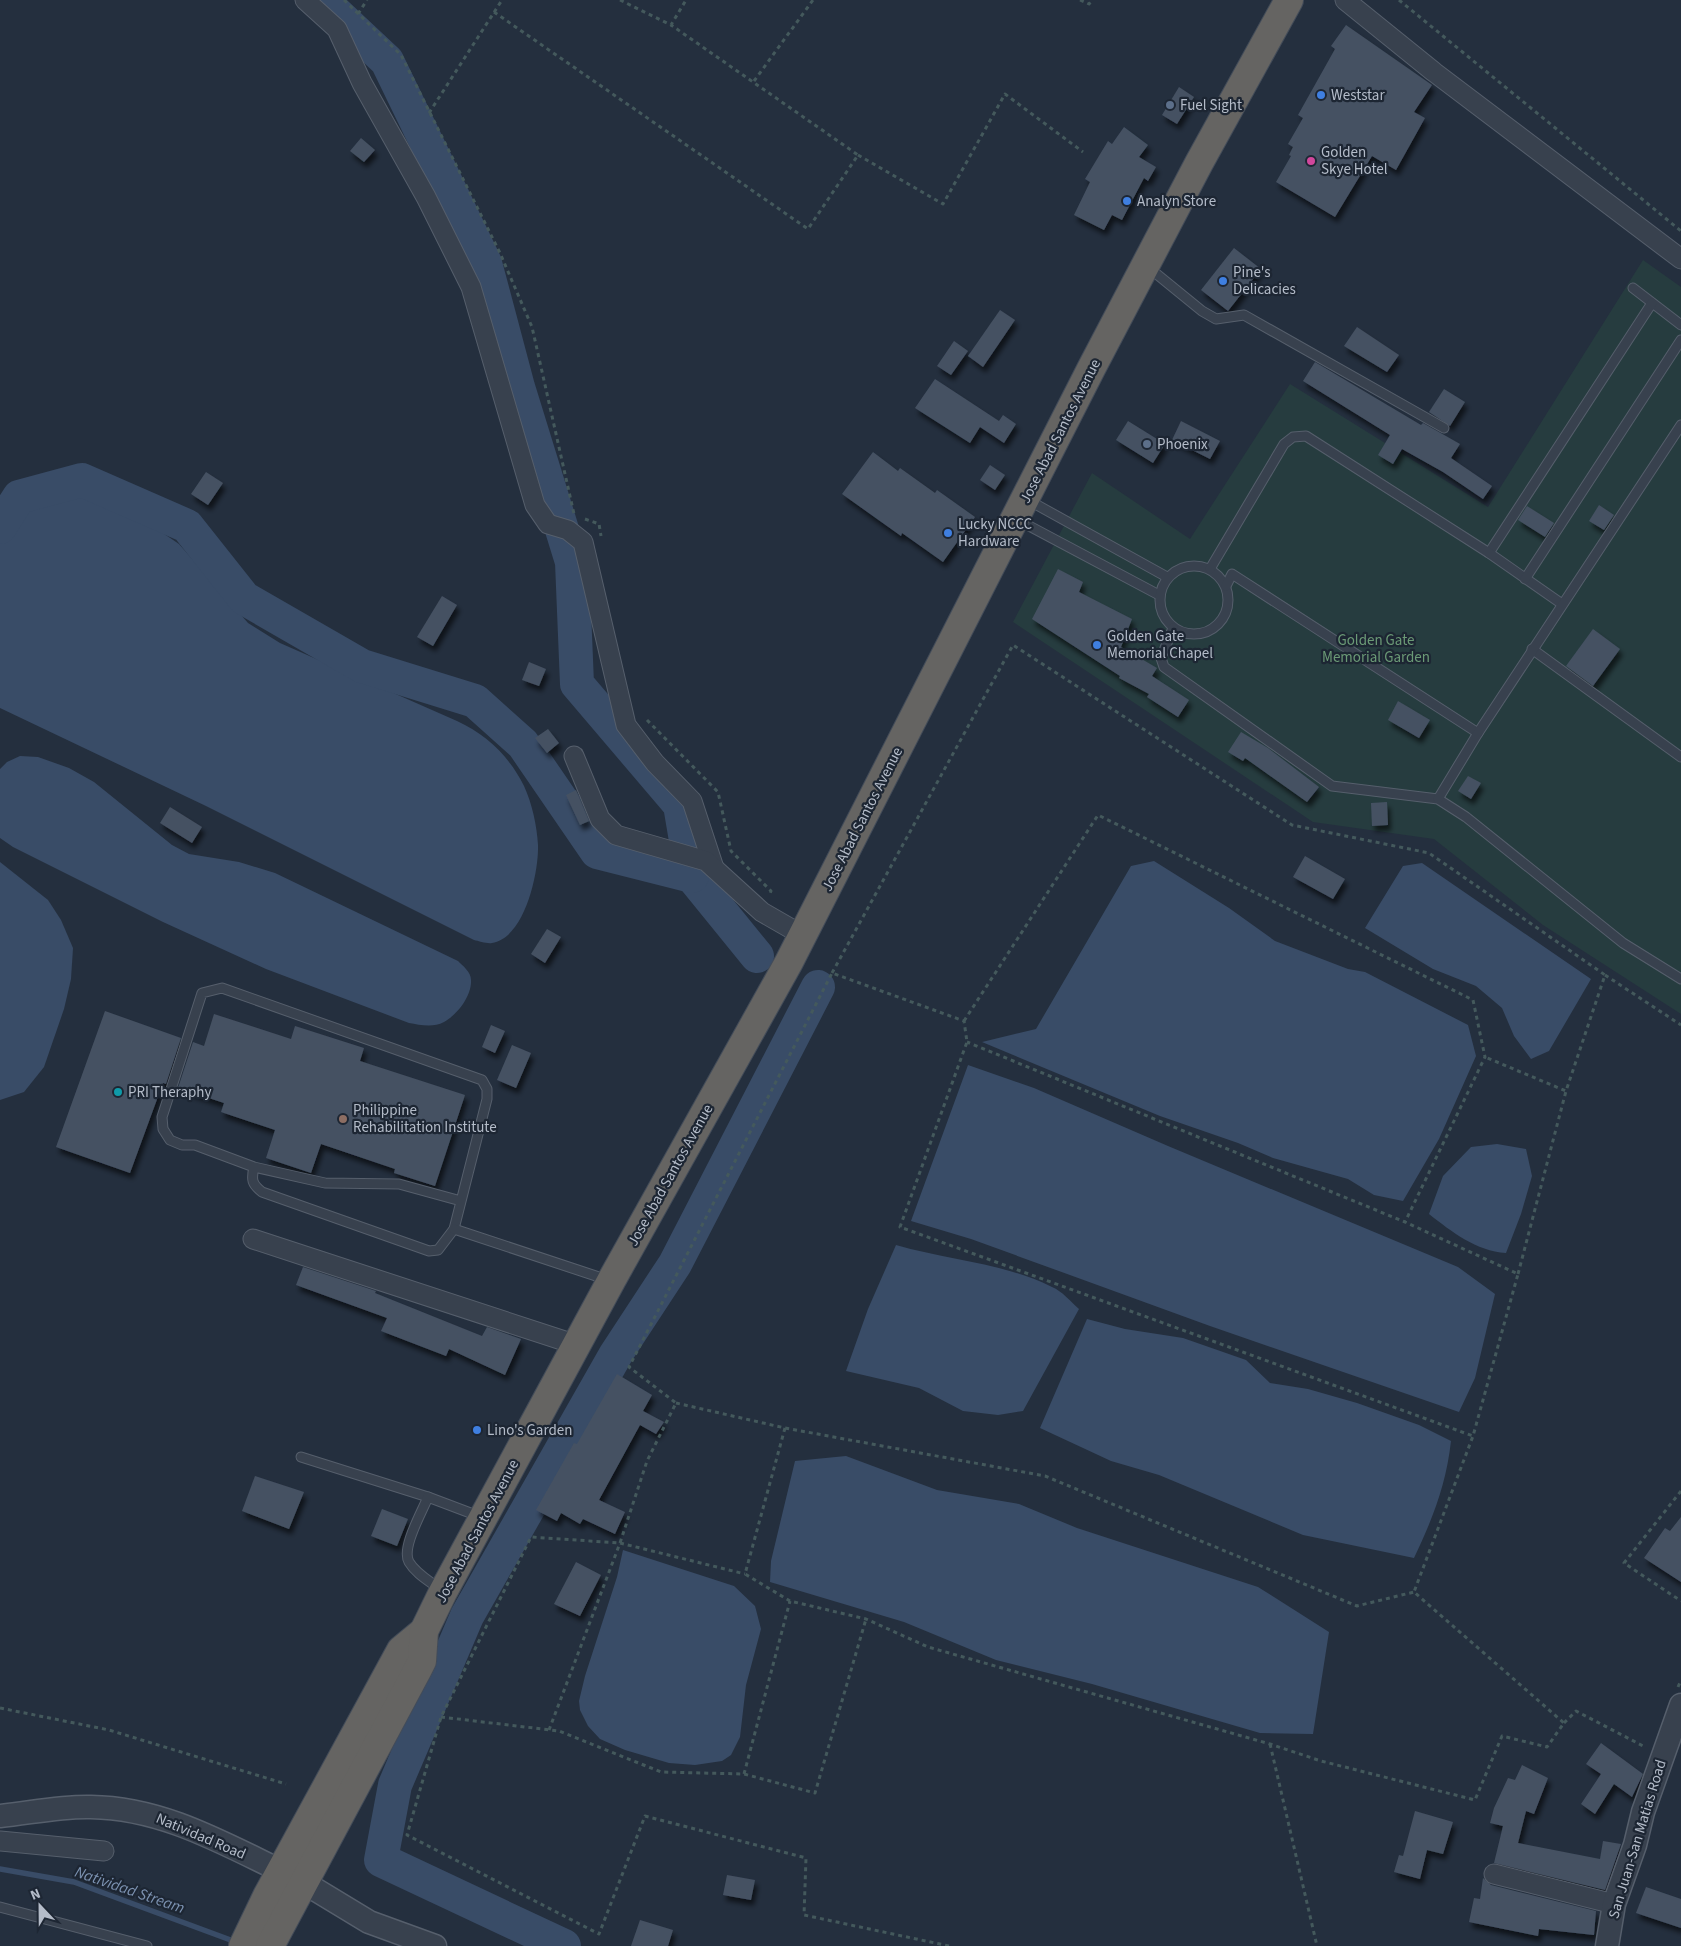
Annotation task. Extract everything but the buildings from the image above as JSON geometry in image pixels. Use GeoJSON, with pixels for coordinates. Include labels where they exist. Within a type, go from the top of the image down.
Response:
{"type":"FeatureCollection","features":[{"type":"Feature","properties":{"kind":"highway","name":"Jose Abad Santos Avenue"},"geometry":{"type":"LineString","coordinates":[[270,1946],[286,1888],[400,1650],[424,1631],[483,1518],[802,935],[1199,163],[1289,0]]}},
{"type":"Feature","properties":{"kind":"highway","name":"Jose Abad Santos Avenue"},"geometry":{"type":"LineString","coordinates":[[244,1946],[286,1888]]}},
{"type":"Feature","properties":{"kind":"street"},"geometry":{"type":"LineString","coordinates":[[305,0],[337,29],[362,83],[426,197],[471,287],[534,505],[548,524],[568,530],[583,542],[626,725],[655,762],[692,801],[710,864]]}},
{"type":"Feature","properties":{"kind":"street"},"geometry":{"type":"LineString","coordinates":[[1345,0],[1434,72],[1681,259]]}},
{"type":"Feature","properties":{"kind":"street"},"geometry":{"type":"LineString","coordinates":[[574,756],[600,819],[616,836],[673,851],[710,864],[762,912],[802,935]]}},
{"type":"Feature","properties":{"kind":"street"},"geometry":{"type":"LineString","coordinates":[[253,1239],[577,1345]]}},
{"type":"Feature","properties":{"kind":"street","name":"San Juan-San Matias Road"},"geometry":{"type":"LineString","coordinates":[[1607,1946],[1614,1904],[1635,1845],[1643,1812],[1679,1697]]}},
{"type":"Feature","properties":{"kind":"street","name":"Natividad Road"},"geometry":{"type":"LineString","coordinates":[[0,1816],[90,1807],[157,1815],[208,1836],[286,1888],[369,1922],[435,1946]]}},
{"type":"Feature","properties":{"kind":"street"},"geometry":{"type":"LineString","coordinates":[[0,1841],[104,1850]]}},
{"type":"Feature","properties":{"kind":"street"},"geometry":{"type":"LineString","coordinates":[[1494,1874],[1614,1904]]}},
{"type":"Feature","properties":{"kind":"lane"},"geometry":{"type":"LineString","coordinates":[[1146,265],[1202,311],[1216,319],[1244,315],[1444,428]]}},
{"type":"Feature","properties":{"kind":"lane"},"geometry":{"type":"LineString","coordinates":[[1634,288],[1681,325]]}},
{"type":"Feature","properties":{"kind":"lane"},"geometry":{"type":"LineString","coordinates":[[1489,553],[1652,303]]}},
{"type":"Feature","properties":{"kind":"lane"},"geometry":{"type":"LineString","coordinates":[[1525,579],[1681,340]]}},
{"type":"Feature","properties":{"kind":"lane"},"geometry":{"type":"LineString","coordinates":[[1438,799],[1478,733],[1681,424]]}},
{"type":"Feature","properties":{"kind":"lane"},"geometry":{"type":"LineString","coordinates":[[1210,569],[1284,444],[1293,437],[1306,436],[1489,553],[1562,604]]}},
{"type":"Feature","properties":{"kind":"lane"},"geometry":{"type":"LineString","coordinates":[[1021,509],[1167,578]]}},
{"type":"Feature","properties":{"kind":"lane"},"geometry":{"type":"LineString","coordinates":[[1021,509],[1159,595]]}},
{"type":"Feature","properties":{"kind":"lane"},"geometry":{"type":"LineString","coordinates":[[1192,565],[1210,569],[1220,576],[1226,586],[1229,599],[1227,612],[1220,623],[1210,631],[1191,634],[1173,628],[1162,613],[1159,595],[1167,578],[1183,567],[1192,565]]}},
{"type":"Feature","properties":{"kind":"lane"},"geometry":{"type":"LineString","coordinates":[[1226,586],[1232,574],[1478,733]]}},
{"type":"Feature","properties":{"kind":"lane"},"geometry":{"type":"LineString","coordinates":[[1173,628],[1161,658],[1164,667],[1332,786],[1438,799],[1466,818],[1616,938],[1681,979]]}},
{"type":"Feature","properties":{"kind":"lane"},"geometry":{"type":"LineString","coordinates":[[1532,650],[1681,757]]}},
{"type":"Feature","properties":{"kind":"lane"},"geometry":{"type":"LineString","coordinates":[[254,1167],[252,1180],[254,1186],[262,1192],[429,1251],[438,1250],[454,1229],[487,1099],[487,1088],[482,1080],[222,988],[209,990],[202,993],[162,1117],[163,1129],[170,1140],[182,1145],[195,1145],[254,1167],[325,1183],[398,1184],[461,1201]]}},
{"type":"Feature","properties":{"kind":"lane"},"geometry":{"type":"LineString","coordinates":[[454,1229],[612,1281]]}},
{"type":"Feature","properties":{"kind":"lane"},"geometry":{"type":"LineString","coordinates":[[301,1457],[428,1497],[483,1518]]}},
{"type":"Feature","properties":{"kind":"lane"},"geometry":{"type":"LineString","coordinates":[[428,1497],[406,1550],[408,1561],[415,1570],[443,1592]]}},
{"type":"Feature","properties":{"kind":"lane"},"geometry":{"type":"LineString","coordinates":[[0,1906],[147,1946]]}},
{"type":"Feature","properties":{"kind":"path"},"geometry":{"type":"LineString","coordinates":[[344,0],[401,55],[500,253],[532,327],[574,515],[598,524],[603,543]]}},
{"type":"Feature","properties":{"kind":"path"},"geometry":{"type":"LineString","coordinates":[[358,14],[367,0]]}},
{"type":"Feature","properties":{"kind":"path"},"geometry":{"type":"LineString","coordinates":[[429,112],[502,0]]}},
{"type":"Feature","properties":{"kind":"path"},"geometry":{"type":"LineString","coordinates":[[620,0],[671,25],[858,155],[943,204],[1005,94],[1083,152]]}},
{"type":"Feature","properties":{"kind":"path"},"geometry":{"type":"LineString","coordinates":[[671,25],[686,0]]}},
{"type":"Feature","properties":{"kind":"path"},"geometry":{"type":"LineString","coordinates":[[754,81],[813,0]]}},
{"type":"Feature","properties":{"kind":"path"},"geometry":{"type":"LineString","coordinates":[[1080,0],[1089,4],[1092,0]]}},
{"type":"Feature","properties":{"kind":"path"},"geometry":{"type":"LineString","coordinates":[[1399,0],[1681,230]]}},
{"type":"Feature","properties":{"kind":"path"},"geometry":{"type":"LineString","coordinates":[[494,12],[808,228],[858,155]]}},
{"type":"Feature","properties":{"kind":"path"},"geometry":{"type":"LineString","coordinates":[[1414,1592],[1357,1606],[1045,1476],[785,1428],[676,1403],[629,1367],[832,973],[1013,645],[1292,825],[1429,854],[1681,1025]]}},
{"type":"Feature","properties":{"kind":"path"},"geometry":{"type":"LineString","coordinates":[[645,718],[718,792],[731,851],[771,891],[762,912]]}},
{"type":"Feature","properties":{"kind":"path"},"geometry":{"type":"LineString","coordinates":[[1405,1222],[1485,1058],[1473,1000],[1098,815],[964,1021],[967,1042],[900,1227],[1473,1436]]}},
{"type":"Feature","properties":{"kind":"path"},"geometry":{"type":"LineString","coordinates":[[832,973],[964,1021]]}},
{"type":"Feature","properties":{"kind":"path"},"geometry":{"type":"LineString","coordinates":[[1414,1592],[1473,1436],[1566,1091],[1605,975]]}},
{"type":"Feature","properties":{"kind":"path"},"geometry":{"type":"LineString","coordinates":[[967,1042],[1405,1222],[1518,1274]]}},
{"type":"Feature","properties":{"kind":"path"},"geometry":{"type":"LineString","coordinates":[[1485,1058],[1566,1091]]}},
{"type":"Feature","properties":{"kind":"path"},"geometry":{"type":"LineString","coordinates":[[550,1730],[620,1543],[647,1461],[676,1403]]}},
{"type":"Feature","properties":{"kind":"path"},"geometry":{"type":"LineString","coordinates":[[745,1574],[785,1428]]}},
{"type":"Feature","properties":{"kind":"path"},"geometry":{"type":"LineString","coordinates":[[1681,1492],[1624,1563],[1681,1600]]}},
{"type":"Feature","properties":{"kind":"path"},"geometry":{"type":"LineString","coordinates":[[949,1946],[804,1915],[806,1858],[644,1816],[600,1934],[407,1835],[441,1716],[531,1537],[620,1543],[745,1574],[790,1601],[866,1620],[928,1648],[1270,1744],[1321,1761],[1475,1800],[1502,1736],[1547,1747],[1564,1723],[1576,1712],[1652,1750]]}},
{"type":"Feature","properties":{"kind":"path"},"geometry":{"type":"LineString","coordinates":[[1414,1592],[1564,1723]]}},
{"type":"Feature","properties":{"kind":"path"},"geometry":{"type":"LineString","coordinates":[[744,1774],[790,1601]]}},
{"type":"Feature","properties":{"kind":"path"},"geometry":{"type":"LineString","coordinates":[[441,1716],[559,1731],[661,1772],[744,1774],[815,1793],[866,1620]]}},
{"type":"Feature","properties":{"kind":"path"},"geometry":{"type":"LineString","coordinates":[[1679,1697],[1681,1680]]}},
{"type":"Feature","properties":{"kind":"path"},"geometry":{"type":"LineString","coordinates":[[0,1708],[110,1730],[286,1784]]}},
{"type":"Feature","properties":{"kind":"path"},"geometry":{"type":"LineString","coordinates":[[1270,1744],[1317,1946]]}},
{"type":"Feature","properties":{"kind":"green space","name":"Golden Gate Memorial Garden"},"geometry":{"type":"Polygon","coordinates":[[[1643,260],[1681,287],[1681,1014],[1543,925],[1434,839],[1313,822],[1013,622],[1092,473],[1190,539],[1290,384],[1488,507],[1643,260]]]}},
{"type":"Feature","properties":{"kind":"water"},"geometry":{"type":"Polygon","coordinates":[[[78,492],[100,499],[151,525],[179,544],[248,623],[280,643],[457,721],[478,733],[504,756],[518,775],[527,793],[532,807],[538,845],[533,887],[521,917],[513,929],[503,938],[492,943],[474,940],[206,806],[0,708],[0,542],[22,514],[39,501],[58,494],[78,492]]]}},
{"type":"Feature","properties":{"kind":"water"},"geometry":{"type":"Polygon","coordinates":[[[20,756],[38,757],[69,768],[94,782],[172,845],[189,854],[239,862],[275,873],[458,961],[471,977],[471,986],[463,1004],[454,1015],[440,1024],[409,1023],[266,969],[163,922],[13,847],[0,838],[0,769],[7,762],[20,756]]]}},
{"type":"Feature","properties":{"kind":"water"},"geometry":{"type":"Polygon","coordinates":[[[1154,861],[1229,908],[1275,941],[1348,969],[1365,972],[1468,1025],[1476,1056],[1439,1139],[1403,1201],[1374,1195],[1348,1179],[1273,1158],[1238,1143],[1160,1116],[982,1042],[1036,1029],[1131,866],[1154,861]]]}},
{"type":"Feature","properties":{"kind":"water"},"geometry":{"type":"Polygon","coordinates":[[[0,862],[48,900],[61,920],[73,948],[71,979],[64,1009],[44,1067],[24,1092],[0,1100],[0,862]]]}},
{"type":"Feature","properties":{"kind":"water"},"geometry":{"type":"Polygon","coordinates":[[[1422,863],[1591,979],[1549,1051],[1531,1059],[1514,1036],[1502,1008],[1476,986],[1433,969],[1365,928],[1403,866],[1422,863]]]}},
{"type":"Feature","properties":{"kind":"water"},"geometry":{"type":"Polygon","coordinates":[[[968,1065],[1034,1088],[1458,1267],[1495,1294],[1475,1378],[1459,1412],[1210,1326],[971,1239],[911,1221],[968,1065]]]}},
{"type":"Feature","properties":{"kind":"water"},"geometry":{"type":"Polygon","coordinates":[[[1497,1144],[1526,1149],[1532,1176],[1521,1214],[1506,1253],[1485,1249],[1465,1240],[1429,1214],[1443,1176],[1471,1147],[1497,1144]]]}},
{"type":"Feature","properties":{"kind":"water"},"geometry":{"type":"Polygon","coordinates":[[[896,1245],[1015,1272],[1059,1291],[1079,1309],[1023,1411],[998,1415],[963,1411],[919,1388],[846,1371],[868,1309],[896,1245]]]}},
{"type":"Feature","properties":{"kind":"water"},"geometry":{"type":"Polygon","coordinates":[[[1087,1319],[1125,1329],[1183,1338],[1246,1360],[1270,1383],[1308,1389],[1357,1403],[1419,1425],[1451,1441],[1446,1472],[1438,1501],[1414,1558],[1303,1535],[1159,1475],[1111,1461],[1040,1428],[1087,1319]]]}},
{"type":"Feature","properties":{"kind":"water"},"geometry":{"type":"Polygon","coordinates":[[[846,1456],[937,1490],[1019,1504],[1077,1528],[1258,1587],[1329,1632],[1313,1734],[1260,1733],[1092,1684],[996,1660],[904,1622],[770,1582],[771,1561],[795,1461],[846,1456]]]}},
{"type":"Feature","properties":{"kind":"water"},"geometry":{"type":"Polygon","coordinates":[[[623,1550],[734,1586],[755,1606],[761,1629],[746,1685],[740,1737],[731,1755],[722,1761],[695,1765],[669,1763],[625,1750],[600,1739],[588,1726],[580,1710],[579,1701],[585,1676],[617,1577],[623,1550]]]}},
{"type":"Feature","properties":{"kind":"waterway"},"geometry":{"type":"LineString","coordinates":[[322,0],[387,61],[485,263],[518,387],[572,562],[577,684],[680,805],[692,876],[757,956]]}},
{"type":"Feature","properties":{"kind":"waterway"},"geometry":{"type":"LineString","coordinates":[[0,527],[19,497],[82,480],[187,526],[244,598],[362,666],[475,701],[523,744],[597,852],[692,876]]}},
{"type":"Feature","properties":{"kind":"waterway"},"geometry":{"type":"LineString","coordinates":[[564,1946],[381,1860],[395,1785],[467,1616],[616,1354],[675,1264],[818,987]]}},
{"type":"Feature","properties":{"kind":"waterway","name":"Natividad Stream"},"geometry":{"type":"LineString","coordinates":[[0,1869],[74,1882],[236,1942]]}},
{"type":"Feature","properties":{"kind":"place","name":"Weststar"},"geometry":{"type":"Point","coordinates":[1321,95]}},
{"type":"Feature","properties":{"kind":"place","name":"Fuel Sight"},"geometry":{"type":"Point","coordinates":[1170,105]}},
{"type":"Feature","properties":{"kind":"place","name":"Golden Skye Hotel"},"geometry":{"type":"Point","coordinates":[1311,161]}},
{"type":"Feature","properties":{"kind":"place","name":"Analyn Store"},"geometry":{"type":"Point","coordinates":[1127,201]}},
{"type":"Feature","properties":{"kind":"place","name":"Pine's Delicacies"},"geometry":{"type":"Point","coordinates":[1223,281]}},
{"type":"Feature","properties":{"kind":"place","name":"Phoenix"},"geometry":{"type":"Point","coordinates":[1147,444]}},
{"type":"Feature","properties":{"kind":"place","name":"Lucky NCCC Hardware"},"geometry":{"type":"Point","coordinates":[948,533]}},
{"type":"Feature","properties":{"kind":"place","name":"Golden Gate Memorial Chapel"},"geometry":{"type":"Point","coordinates":[1097,645]}},
{"type":"Feature","properties":{"kind":"place","name":"PRI Theraphy"},"geometry":{"type":"Point","coordinates":[118,1092]}},
{"type":"Feature","properties":{"kind":"place","name":"Philippine Rehabilitation Institute"},"geometry":{"type":"Point","coordinates":[343,1119]}},
{"type":"Feature","properties":{"kind":"place","name":"Lino's Garden"},"geometry":{"type":"Point","coordinates":[477,1430]}}]}
